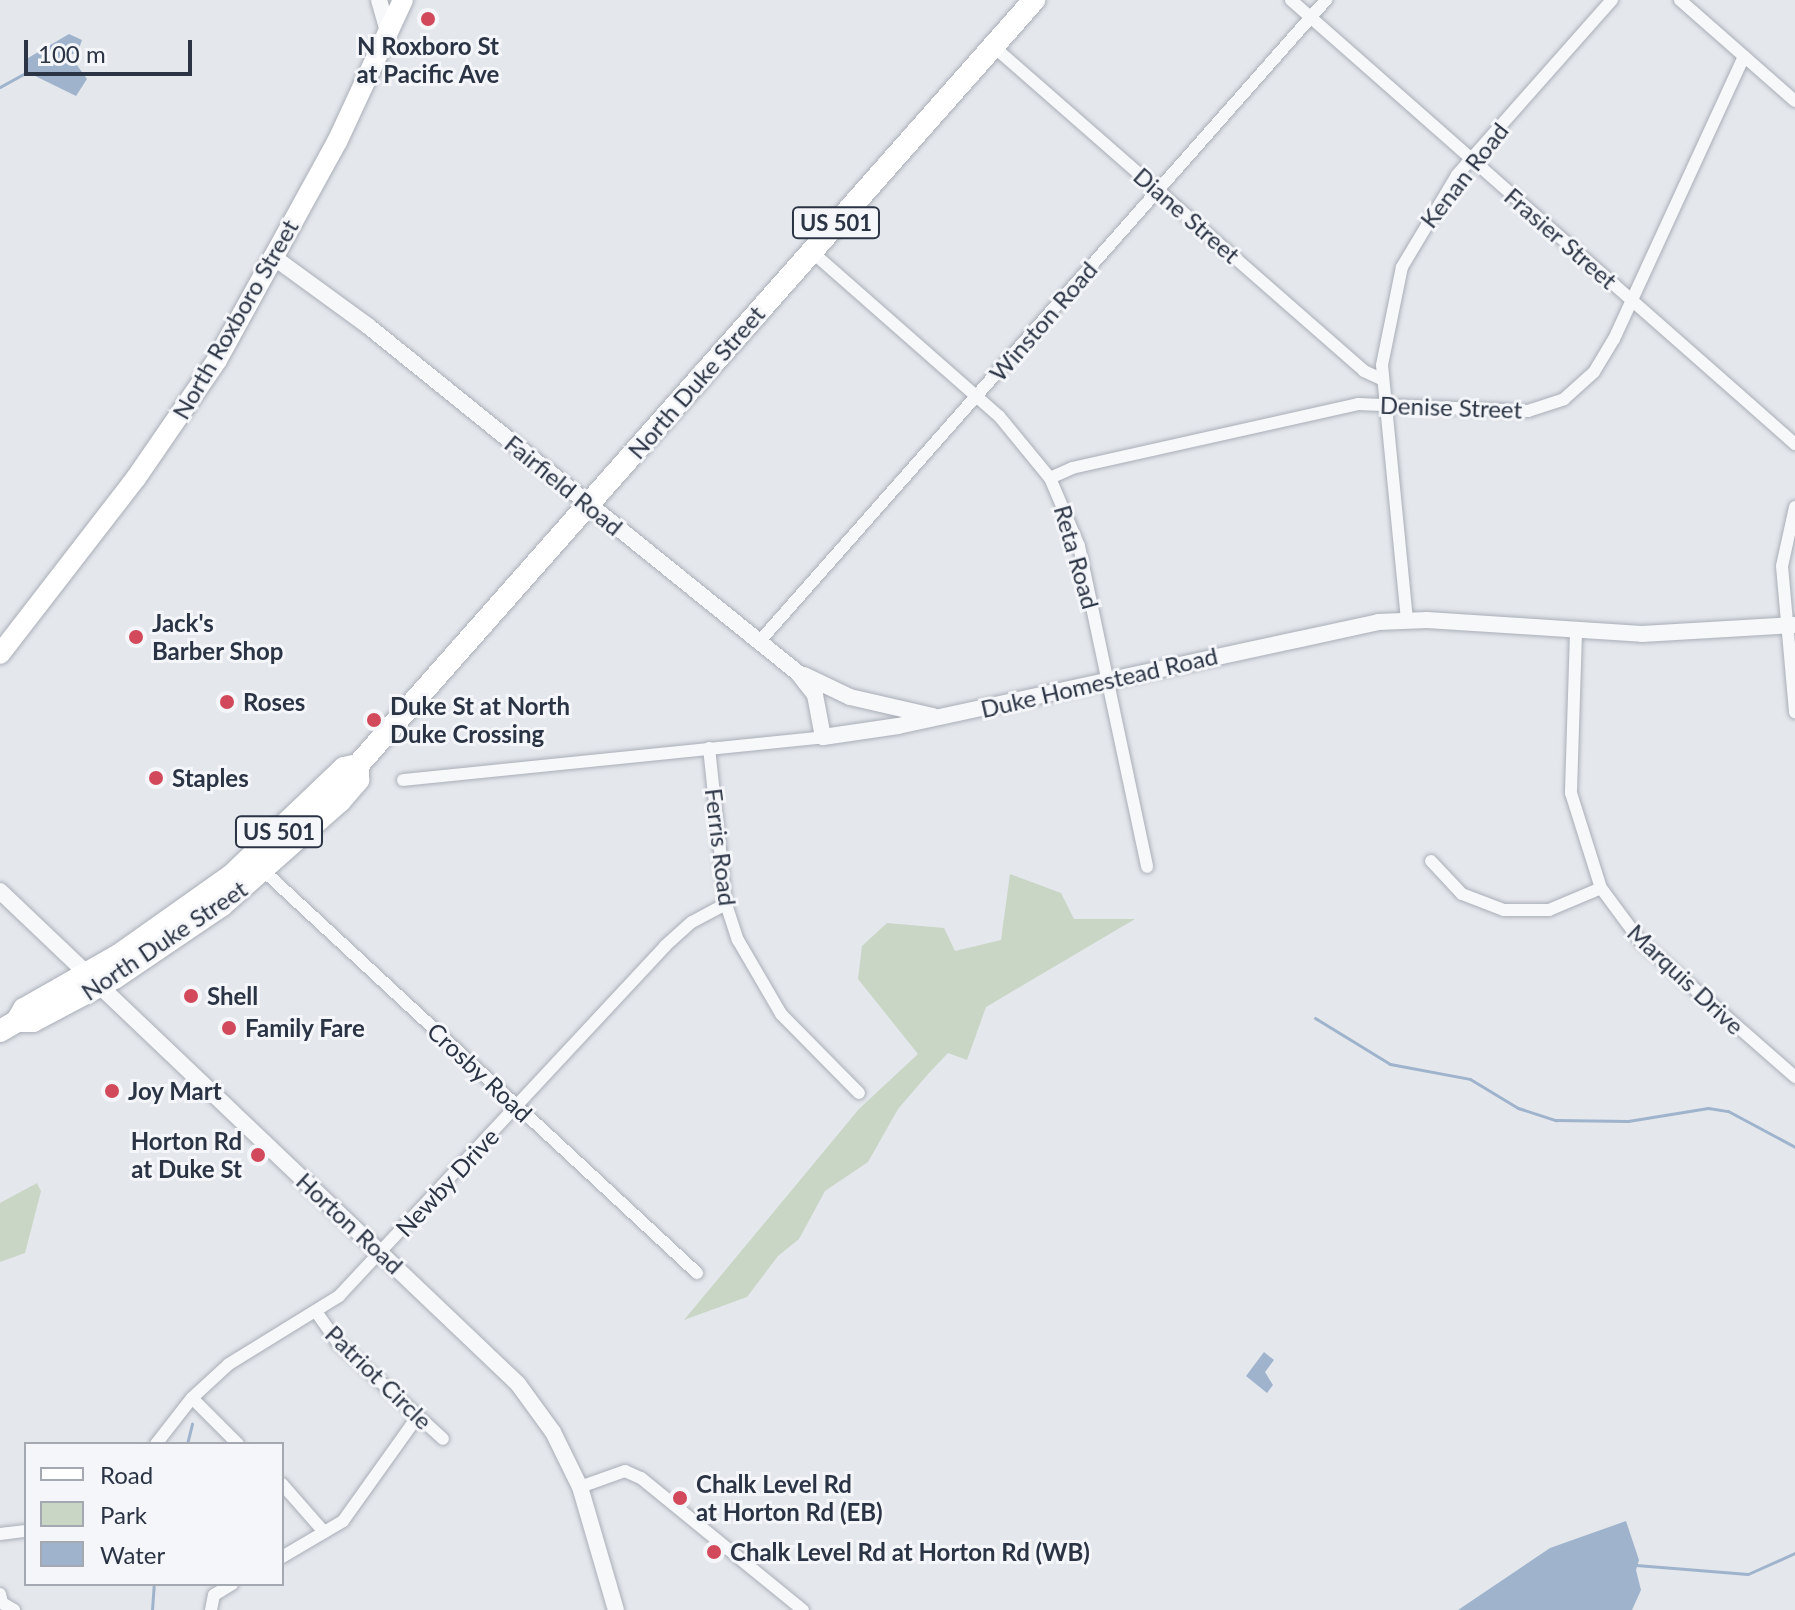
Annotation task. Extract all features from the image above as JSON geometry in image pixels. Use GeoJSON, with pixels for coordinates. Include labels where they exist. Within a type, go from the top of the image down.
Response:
{"type":"FeatureCollection","features":[{"type":"Feature","properties":{"kind":"highway","name":"North Duke Street"},"geometry":{"type":"LineString","coordinates":[[8,1026],[33,1021],[91,981],[232,875],[344,768],[358,765],[1034,0]]}},
{"type":"Feature","properties":{"kind":"highway","name":"North Duke Street"},"geometry":{"type":"LineString","coordinates":[[91,981],[221,906],[340,801],[358,780],[358,765]]}},
{"type":"Feature","properties":{"kind":"main road","name":"North Roxboro Street"},"geometry":{"type":"LineString","coordinates":[[0,654],[193,397],[337,142],[403,0]]}},
{"type":"Feature","properties":{"kind":"street"},"geometry":{"type":"LineString","coordinates":[[379,0],[389,34]]}},
{"type":"Feature","properties":{"kind":"street","name":"Frasier Street"},"geometry":{"type":"LineString","coordinates":[[1291,0],[1795,444]]}},
{"type":"Feature","properties":{"kind":"street","name":"Winston Road"},"geometry":{"type":"LineString","coordinates":[[759,642],[1326,0]]}},
{"type":"Feature","properties":{"kind":"street","name":"Kenan Road"},"geometry":{"type":"LineString","coordinates":[[1407,620],[1383,380],[1387,326],[1402,267],[1429,214],[1471,159],[1612,0]]}},
{"type":"Feature","properties":{"kind":"street"},"geometry":{"type":"LineString","coordinates":[[1680,0],[1795,101]]}},
{"type":"Feature","properties":{"kind":"street","name":"Diane Street"},"geometry":{"type":"LineString","coordinates":[[993,46],[1364,371],[1383,380]]}},
{"type":"Feature","properties":{"kind":"street","name":"Denise Street"},"geometry":{"type":"LineString","coordinates":[[1050,478],[1087,465],[1385,402],[1528,411],[1548,407],[1594,372],[1631,300],[1744,57]]}},
{"type":"Feature","properties":{"kind":"street","name":"Reta Road"},"geometry":{"type":"LineString","coordinates":[[811,251],[976,396],[1050,478],[1079,546],[1147,867]]}},
{"type":"Feature","properties":{"kind":"street","name":"Fairfield Road"},"geometry":{"type":"LineString","coordinates":[[272,256],[368,326],[798,673],[815,695],[823,737]]}},
{"type":"Feature","properties":{"kind":"street"},"geometry":{"type":"LineString","coordinates":[[1795,507],[1784,543],[1795,712]]}},
{"type":"Feature","properties":{"kind":"street","name":"Duke Homestead Road"},"geometry":{"type":"LineString","coordinates":[[403,780],[823,737],[938,718],[1294,637],[1407,620],[1576,632],[1790,626]]}},
{"type":"Feature","properties":{"kind":"street","name":"Marquis Drive"},"geometry":{"type":"LineString","coordinates":[[1576,632],[1571,793],[1601,888],[1641,942],[1795,1077]]}},
{"type":"Feature","properties":{"kind":"street"},"geometry":{"type":"LineString","coordinates":[[798,673],[850,697],[938,718]]}},
{"type":"Feature","properties":{"kind":"street","name":"Ferris Road"},"geometry":{"type":"LineString","coordinates":[[709,748],[726,904],[749,962],[781,1014],[859,1093]]}},
{"type":"Feature","properties":{"kind":"street"},"geometry":{"type":"LineString","coordinates":[[1431,861],[1462,894],[1504,910],[1549,910],[1601,888]]}},
{"type":"Feature","properties":{"kind":"street","name":"Crosby Road"},"geometry":{"type":"LineString","coordinates":[[264,871],[697,1273]]}},
{"type":"Feature","properties":{"kind":"street","name":"Horton Road"},"geometry":{"type":"LineString","coordinates":[[0,891],[91,981],[518,1384],[553,1432],[580,1487],[616,1610]]}},
{"type":"Feature","properties":{"kind":"street","name":"Newby Drive"},"geometry":{"type":"LineString","coordinates":[[158,1442],[192,1398],[229,1364],[317,1313],[381,1252],[676,935],[726,904]]}},
{"type":"Feature","properties":{"kind":"street","name":"Patriot Circle"},"geometry":{"type":"LineString","coordinates":[[317,1313],[338,1343],[443,1439]]}},
{"type":"Feature","properties":{"kind":"street"},"geometry":{"type":"LineString","coordinates":[[192,1398],[236,1442]]}},
{"type":"Feature","properties":{"kind":"street"},"geometry":{"type":"LineString","coordinates":[[284,1556],[343,1521],[418,1416]]}},
{"type":"Feature","properties":{"kind":"street"},"geometry":{"type":"LineString","coordinates":[[580,1487],[625,1471],[641,1478],[803,1610]]}},
{"type":"Feature","properties":{"kind":"street"},"geometry":{"type":"LineString","coordinates":[[284,1486],[324,1532]]}},
{"type":"Feature","properties":{"kind":"street"},"geometry":{"type":"LineString","coordinates":[[0,1534],[24,1531]]}},
{"type":"Feature","properties":{"kind":"street"},"geometry":{"type":"LineString","coordinates":[[211,1610],[214,1595],[229,1586]]}},
{"type":"Feature","properties":{"kind":"street"},"geometry":{"type":"LineString","coordinates":[[0,1594],[2,1603],[14,1610]]}},
{"type":"Feature","properties":{"kind":"green space"},"geometry":{"type":"Polygon","coordinates":[[[1010,874],[1061,893],[1074,919],[1135,919],[986,1007],[967,1060],[948,1053],[929,1073],[898,1109],[868,1162],[825,1191],[799,1239],[778,1256],[747,1297],[684,1320],[859,1109],[918,1054],[858,979],[862,946],[887,923],[944,928],[955,951],[1001,940],[1010,874]]]}},
{"type":"Feature","properties":{"kind":"green space"},"geometry":{"type":"Polygon","coordinates":[[[37,1183],[41,1191],[25,1253],[0,1262],[0,1203],[37,1183]]]}},
{"type":"Feature","properties":{"kind":"water"},"geometry":{"type":"Polygon","coordinates":[[[69,34],[82,40],[77,54],[69,54],[87,79],[76,96],[25,71],[28,58],[69,34]]]}},
{"type":"Feature","properties":{"kind":"water"},"geometry":{"type":"Polygon","coordinates":[[[1264,1352],[1274,1360],[1265,1372],[1273,1385],[1267,1393],[1246,1376],[1264,1352]]]}},
{"type":"Feature","properties":{"kind":"water"},"geometry":{"type":"Polygon","coordinates":[[[1626,1521],[1639,1560],[1636,1570],[1641,1590],[1632,1610],[1458,1610],[1550,1548],[1626,1521]]]}},
{"type":"Feature","properties":{"kind":"waterway"},"geometry":{"type":"LineString","coordinates":[[0,87],[29,71]]}},
{"type":"Feature","properties":{"kind":"waterway"},"geometry":{"type":"LineString","coordinates":[[1315,1018],[1390,1064],[1470,1079],[1518,1108],[1556,1120],[1628,1121],[1708,1108],[1728,1111],[1795,1147]]}},
{"type":"Feature","properties":{"kind":"waterway"},"geometry":{"type":"LineString","coordinates":[[188,1442],[192,1424]]}},
{"type":"Feature","properties":{"kind":"waterway"},"geometry":{"type":"LineString","coordinates":[[1636,1565],[1748,1574],[1795,1553]]}},
{"type":"Feature","properties":{"kind":"waterway"},"geometry":{"type":"LineString","coordinates":[[152,1610],[154,1586]]}},
{"type":"Feature","properties":{"kind":"place","name":"N Roxboro St at Pacific Ave"},"geometry":{"type":"Point","coordinates":[428,19]}},
{"type":"Feature","properties":{"kind":"place","name":"Jack's Barber Shop"},"geometry":{"type":"Point","coordinates":[136,637]}},
{"type":"Feature","properties":{"kind":"place","name":"Roses"},"geometry":{"type":"Point","coordinates":[227,702]}},
{"type":"Feature","properties":{"kind":"place","name":"Duke St at North Duke Crossing"},"geometry":{"type":"Point","coordinates":[374,720]}},
{"type":"Feature","properties":{"kind":"place","name":"Staples"},"geometry":{"type":"Point","coordinates":[156,778]}},
{"type":"Feature","properties":{"kind":"place","name":"Shell"},"geometry":{"type":"Point","coordinates":[191,996]}},
{"type":"Feature","properties":{"kind":"place","name":"Family Fare"},"geometry":{"type":"Point","coordinates":[229,1028]}},
{"type":"Feature","properties":{"kind":"place","name":"Joy Mart"},"geometry":{"type":"Point","coordinates":[112,1091]}},
{"type":"Feature","properties":{"kind":"place","name":"Horton Rd at Duke St"},"geometry":{"type":"Point","coordinates":[258,1155]}},
{"type":"Feature","properties":{"kind":"place","name":"Chalk Level Rd at Horton Rd (EB)"},"geometry":{"type":"Point","coordinates":[680,1498]}},
{"type":"Feature","properties":{"kind":"place","name":"Chalk Level Rd at Horton Rd (WB)"},"geometry":{"type":"Point","coordinates":[714,1552]}}]}
